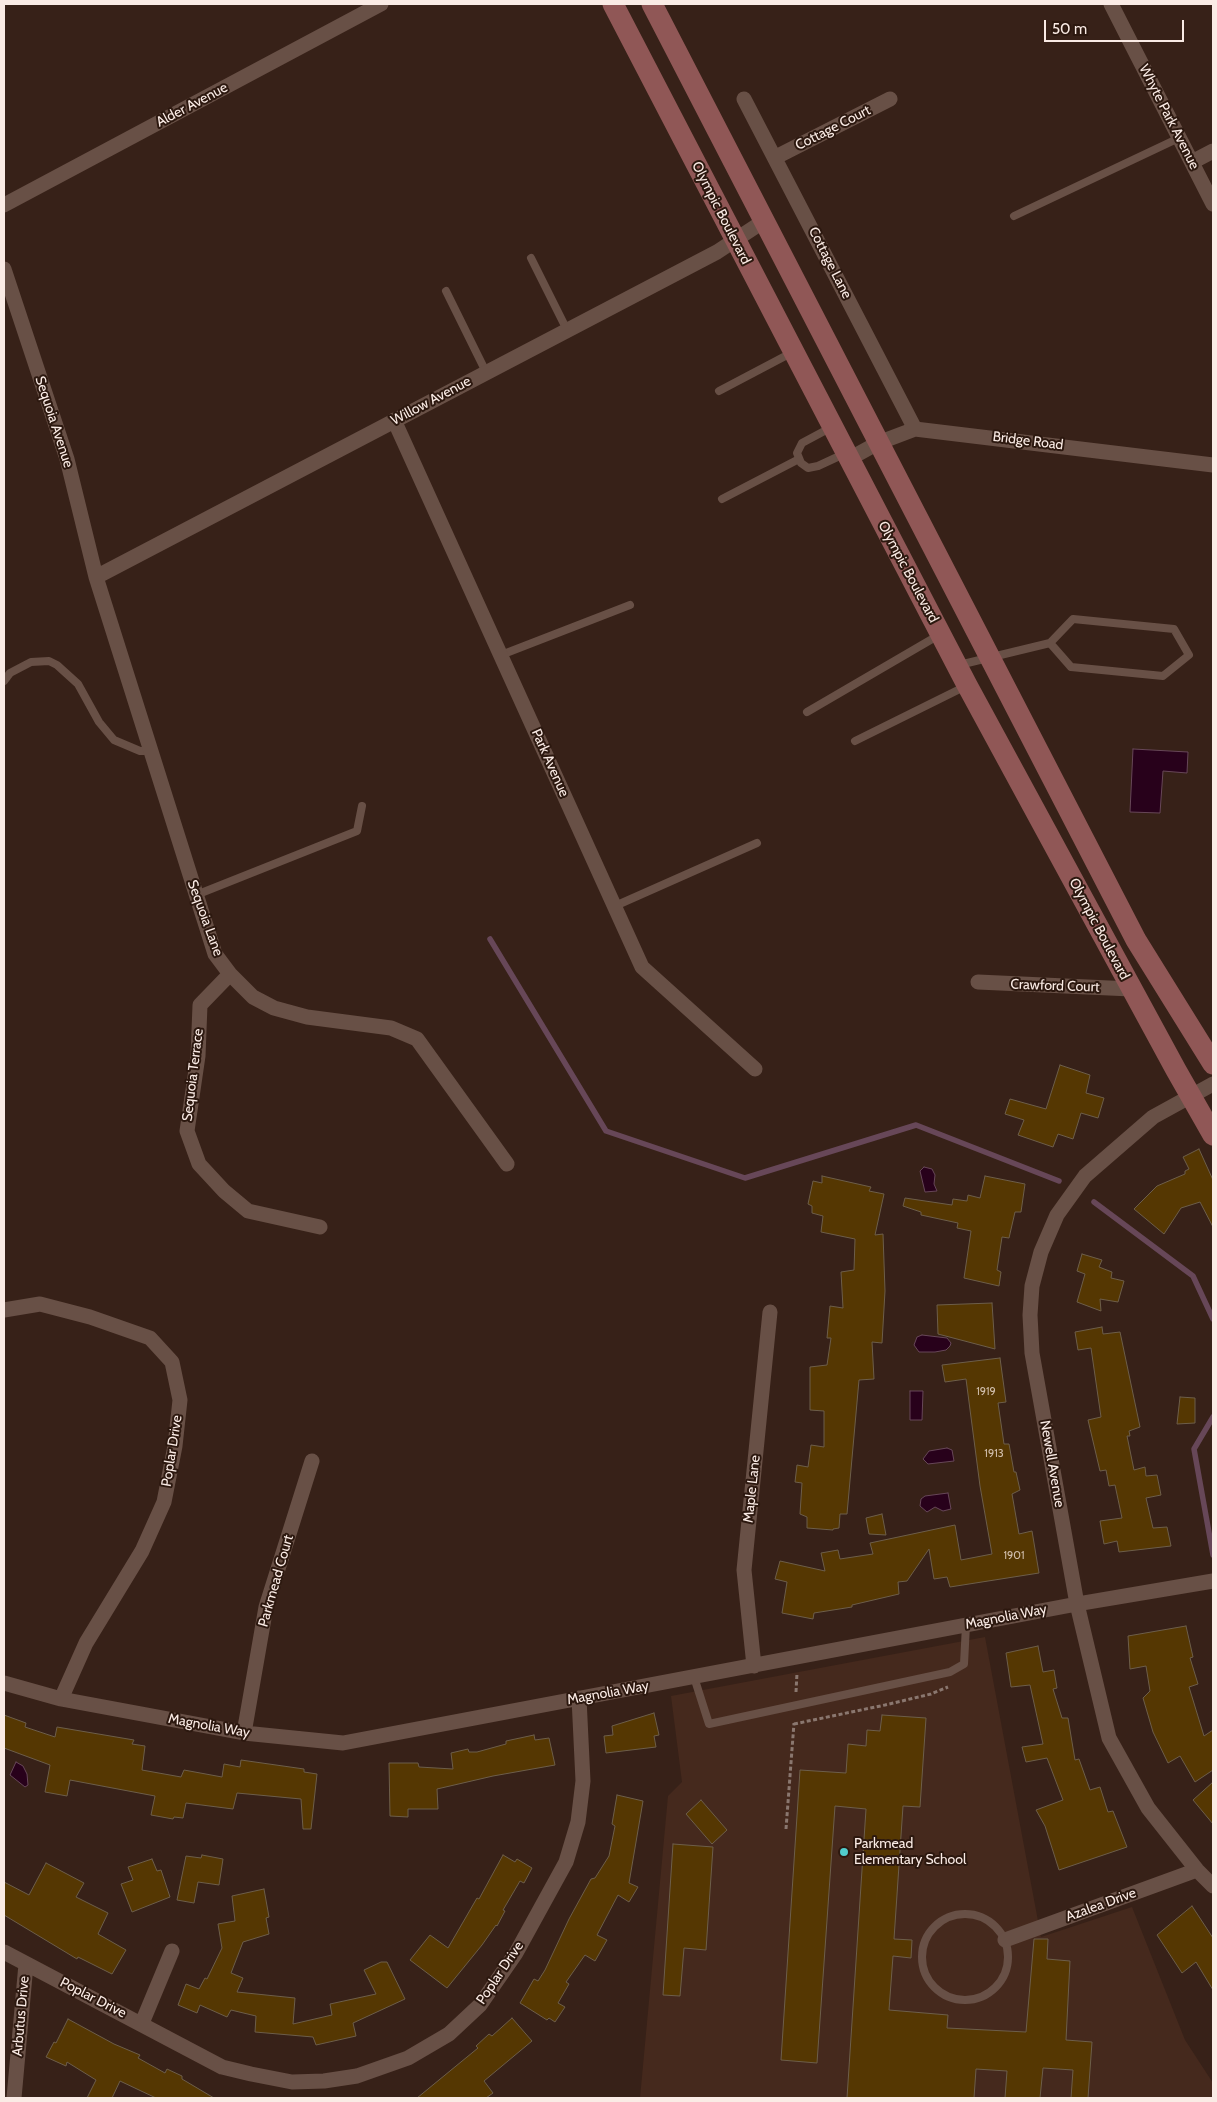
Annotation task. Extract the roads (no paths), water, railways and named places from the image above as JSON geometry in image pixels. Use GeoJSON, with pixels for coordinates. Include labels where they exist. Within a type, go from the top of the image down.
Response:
{"type":"FeatureCollection","features":[{"type":"Feature","properties":{"kind":"main road","name":"Olympic Boulevard"},"geometry":{"type":"LineString","coordinates":[[613,4],[735,242],[967,685],[1213,1135]]}},
{"type":"Feature","properties":{"kind":"main road","name":"Olympic Boulevard"},"geometry":{"type":"LineString","coordinates":[[652,4],[1136,940],[1213,1064]]}},
{"type":"Feature","properties":{"kind":"street","name":"Alder Avenue"},"geometry":{"type":"LineString","coordinates":[[4,205],[381,4]]}},
{"type":"Feature","properties":{"kind":"street","name":"Whyte Park Avenue"},"geometry":{"type":"LineString","coordinates":[[1111,4],[1213,204]]}},
{"type":"Feature","properties":{"kind":"street","name":"Cottage Lane"},"geometry":{"type":"LineString","coordinates":[[744,98],[915,429]]}},
{"type":"Feature","properties":{"kind":"street","name":"Cottage Court"},"geometry":{"type":"LineString","coordinates":[[776,157],[890,99]]}},
{"type":"Feature","properties":{"kind":"street"},"geometry":{"type":"LineString","coordinates":[[1192,162],[1213,151]]}},
{"type":"Feature","properties":{"kind":"street","name":"Willow Avenue"},"geometry":{"type":"LineString","coordinates":[[96,577],[735,242],[764,221]]}},
{"type":"Feature","properties":{"kind":"street","name":"Sequoia Avenue"},"geometry":{"type":"LineString","coordinates":[[4,269],[67,458],[96,577]]}},
{"type":"Feature","properties":{"kind":"street","name":"Park Avenue"},"geometry":{"type":"LineString","coordinates":[[394,420],[642,967],[755,1069]]}},
{"type":"Feature","properties":{"kind":"street","name":"Bridge Road"},"geometry":{"type":"LineString","coordinates":[[848,456],[915,429],[1213,465]]}},
{"type":"Feature","properties":{"kind":"street","name":"Sequoia Lane"},"geometry":{"type":"LineString","coordinates":[[96,577],[215,954],[230,974],[253,997],[274,1008],[307,1017],[391,1028],[417,1039],[507,1164]]}},
{"type":"Feature","properties":{"kind":"street","name":"Sequoia Terrace"},"geometry":{"type":"LineString","coordinates":[[230,974],[200,1005],[198,1056],[186,1131],[199,1164],[224,1191],[248,1211],[320,1227]]}},
{"type":"Feature","properties":{"kind":"street","name":"Crawford Court"},"geometry":{"type":"LineString","coordinates":[[978,982],[1131,988]]}},
{"type":"Feature","properties":{"kind":"street","name":"Newell Avenue"},"geometry":{"type":"LineString","coordinates":[[1213,1084],[1153,1117],[1085,1176],[1057,1216],[1041,1252],[1032,1286],[1030,1315],[1032,1353],[1077,1604],[1109,1738],[1148,1808],[1197,1870],[1213,1886]]}},
{"type":"Feature","properties":{"kind":"street","name":"Poplar Drive"},"geometry":{"type":"LineString","coordinates":[[4,1310],[40,1304],[90,1317],[150,1338],[172,1362],[180,1400],[175,1446],[164,1502],[142,1551],[86,1643],[61,1699]]}},
{"type":"Feature","properties":{"kind":"street","name":"Maple Lane"},"geometry":{"type":"LineString","coordinates":[[754,1666],[744,1570],[770,1312]]}},
{"type":"Feature","properties":{"kind":"street","name":"Parkmead Court"},"geometry":{"type":"LineString","coordinates":[[244,1733],[266,1607],[312,1461]]}},
{"type":"Feature","properties":{"kind":"street","name":"Magnolia Way"},"geometry":{"type":"LineString","coordinates":[[4,1683],[61,1699],[244,1733],[343,1743],[1077,1604],[1213,1581]]}},
{"type":"Feature","properties":{"kind":"street","name":"Poplar Drive"},"geometry":{"type":"LineString","coordinates":[[4,1952],[142,2023],[222,2067],[292,2082],[324,2081],[357,2076],[408,2058],[449,2034],[480,2005],[516,1953],[566,1862],[578,1822],[583,1781],[579,1698]]}},
{"type":"Feature","properties":{"kind":"street","name":"Azalea Drive"},"geometry":{"type":"LineString","coordinates":[[1005,1940],[1197,1870]]}},
{"type":"Feature","properties":{"kind":"street"},"geometry":{"type":"LineString","coordinates":[[142,2023],[172,1951]]}},
{"type":"Feature","properties":{"kind":"street","name":"Arbutus Drive"},"geometry":{"type":"LineString","coordinates":[[14,2098],[26,1964]]}},
{"type":"Feature","properties":{"kind":"lane"},"geometry":{"type":"LineString","coordinates":[[1014,216],[1179,138]]}},
{"type":"Feature","properties":{"kind":"lane"},"geometry":{"type":"LineString","coordinates":[[531,258],[568,330]]}},
{"type":"Feature","properties":{"kind":"lane"},"geometry":{"type":"LineString","coordinates":[[446,290],[486,372]]}},
{"type":"Feature","properties":{"kind":"lane"},"geometry":{"type":"LineString","coordinates":[[719,391],[793,352]]}},
{"type":"Feature","properties":{"kind":"lane"},"geometry":{"type":"LineString","coordinates":[[832,427],[802,443],[797,453],[801,463],[808,468],[848,456]]}},
{"type":"Feature","properties":{"kind":"lane"},"geometry":{"type":"LineString","coordinates":[[722,499],[799,459]]}},
{"type":"Feature","properties":{"kind":"lane"},"geometry":{"type":"LineString","coordinates":[[500,655],[630,605]]}},
{"type":"Feature","properties":{"kind":"lane"},"geometry":{"type":"LineString","coordinates":[[957,666],[990,660],[1050,643],[1073,618],[1174,629],[1189,655],[1162,676],[1071,667],[1050,643]]}},
{"type":"Feature","properties":{"kind":"lane"},"geometry":{"type":"LineString","coordinates":[[807,712],[941,634]]}},
{"type":"Feature","properties":{"kind":"lane"},"geometry":{"type":"LineString","coordinates":[[4,681],[18,668],[31,662],[49,661],[57,665],[78,684],[98,722],[114,740],[140,751],[151,751]]}},
{"type":"Feature","properties":{"kind":"lane"},"geometry":{"type":"LineString","coordinates":[[854,741],[967,685]]}},
{"type":"Feature","properties":{"kind":"lane"},"geometry":{"type":"LineString","coordinates":[[196,894],[357,831],[362,806]]}},
{"type":"Feature","properties":{"kind":"lane"},"geometry":{"type":"LineString","coordinates":[[615,906],[757,843]]}},
{"type":"Feature","properties":{"kind":"lane"},"geometry":{"type":"LineString","coordinates":[[694,1677],[709,1724],[950,1672],[964,1664],[966,1625]]}},
{"type":"Feature","properties":{"kind":"lane"},"geometry":{"type":"LineString","coordinates":[[968,1913],[981,1916],[993,1923],[1005,1940],[1008,1954],[1004,1976],[995,1988],[983,1996],[968,2000],[953,1998],[940,1992],[929,1982],[923,1968],[922,1954],[924,1941],[931,1929],[941,1920],[954,1914],[968,1913]]}},
{"type":"Feature","properties":{"kind":"waterway"},"geometry":{"type":"LineString","coordinates":[[490,939],[606,1131],[745,1178],[916,1125],[1059,1181]]}},
{"type":"Feature","properties":{"kind":"waterway"},"geometry":{"type":"LineString","coordinates":[[1094,1202],[1193,1276],[1213,1319]]}},
{"type":"Feature","properties":{"kind":"waterway"},"geometry":{"type":"LineString","coordinates":[[1213,1417],[1194,1449],[1213,1555]]}},
{"type":"Feature","properties":{"kind":"place","name":"Parkmead Elementary School"},"geometry":{"type":"Point","coordinates":[844,1852]}}]}
